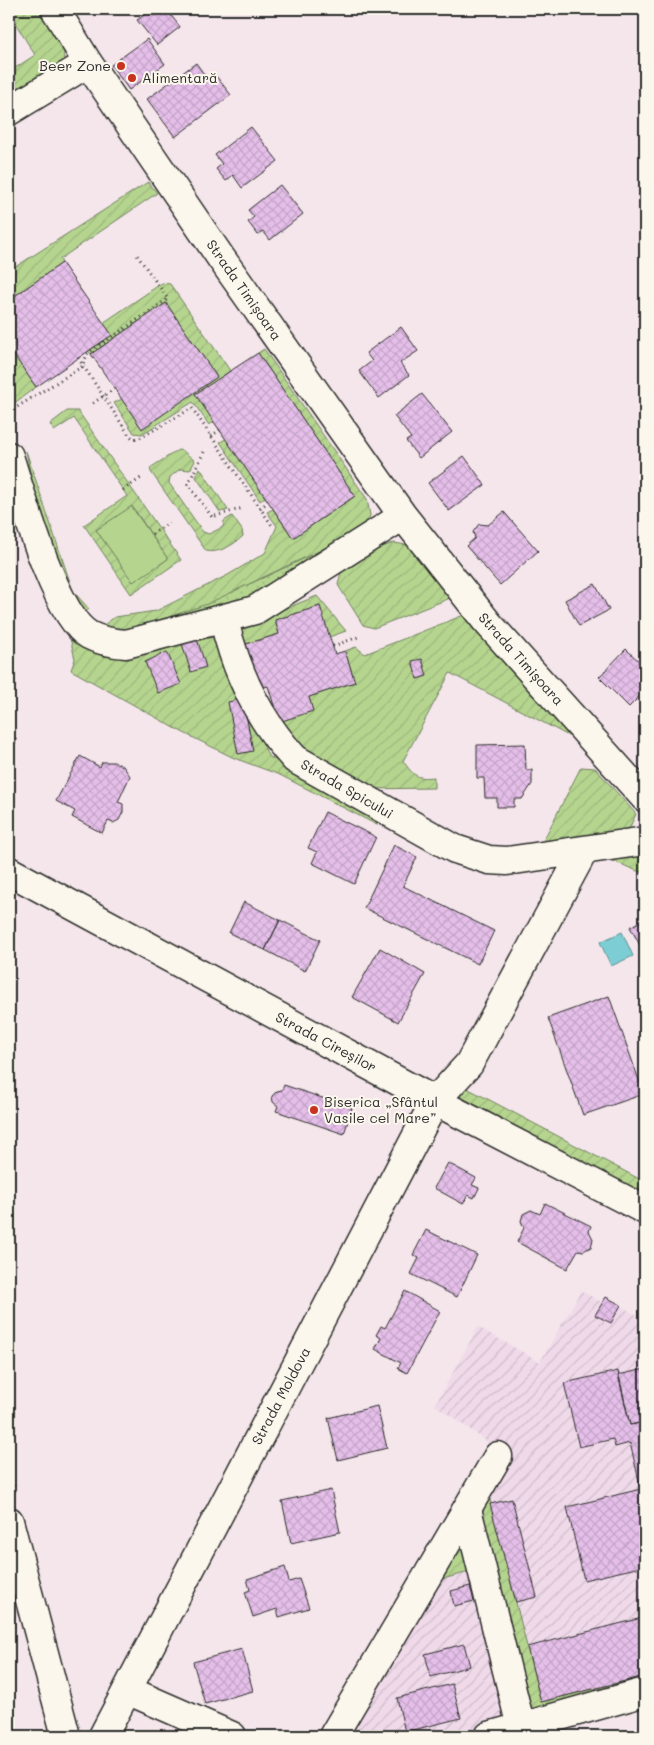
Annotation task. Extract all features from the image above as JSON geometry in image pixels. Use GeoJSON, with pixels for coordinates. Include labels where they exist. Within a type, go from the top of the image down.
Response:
{"type":"FeatureCollection","features":[{"type":"Feature","properties":{"kind":"street","name":"Strada Timișoara"},"geometry":{"type":"LineString","coordinates":[[55,9],[88,63],[227,266],[403,516],[487,622],[645,798]]}},
{"type":"Feature","properties":{"kind":"street"},"geometry":{"type":"LineString","coordinates":[[9,111],[88,63]]}},
{"type":"Feature","properties":{"kind":"street"},"geometry":{"type":"LineString","coordinates":[[9,456],[55,591],[70,616],[87,634],[106,642],[126,644],[197,624],[224,620],[255,610],[403,516]]}},
{"type":"Feature","properties":{"kind":"street","name":"Strada Spicului"},"geometry":{"type":"LineString","coordinates":[[224,620],[229,641],[251,698],[276,739],[295,759],[455,849],[472,856],[507,861],[583,852],[645,841]]}},
{"type":"Feature","properties":{"kind":"street","name":"Strada Moldova"},"geometry":{"type":"LineString","coordinates":[[103,1736],[435,1101],[469,1064],[583,852]]}},
{"type":"Feature","properties":{"kind":"street","name":"Strada Cireșilor"},"geometry":{"type":"LineString","coordinates":[[9,871],[435,1101],[645,1210]]}},
{"type":"Feature","properties":{"kind":"street"},"geometry":{"type":"LineString","coordinates":[[333,1736],[498,1456]]}},
{"type":"Feature","properties":{"kind":"street"},"geometry":{"type":"LineString","coordinates":[[467,1509],[521,1727]]}},
{"type":"Feature","properties":{"kind":"street"},"geometry":{"type":"LineString","coordinates":[[9,1521],[66,1736]]}},
{"type":"Feature","properties":{"kind":"street"},"geometry":{"type":"LineString","coordinates":[[128,1690],[232,1736]]}},
{"type":"Feature","properties":{"kind":"street"},"geometry":{"type":"LineString","coordinates":[[489,1736],[645,1692]]}},
{"type":"Feature","properties":{"kind":"path"},"geometry":{"type":"LineString","coordinates":[[9,412],[83,366],[88,354],[168,299],[137,255]]}},
{"type":"Feature","properties":{"kind":"path"},"geometry":{"type":"LineString","coordinates":[[78,358],[129,436],[134,439],[140,438],[192,408],[273,527]]}},
{"type":"Feature","properties":{"kind":"path"},"geometry":{"type":"LineString","coordinates":[[93,403],[114,388]]}},
{"type":"Feature","properties":{"kind":"path"},"geometry":{"type":"LineString","coordinates":[[211,436],[220,430]]}},
{"type":"Feature","properties":{"kind":"path"},"geometry":{"type":"LineString","coordinates":[[204,452],[188,484],[212,517],[243,508]]}},
{"type":"Feature","properties":{"kind":"path"},"geometry":{"type":"LineString","coordinates":[[123,490],[141,478]]}},
{"type":"Feature","properties":{"kind":"path"},"geometry":{"type":"LineString","coordinates":[[260,508],[268,502]]}},
{"type":"Feature","properties":{"kind":"path"},"geometry":{"type":"LineString","coordinates":[[152,534],[169,523]]}},
{"type":"Feature","properties":{"kind":"path"},"geometry":{"type":"LineString","coordinates":[[332,646],[361,636]]}},
{"type":"Feature","properties":{"kind":"shaded area"},"geometry":{"type":"Polygon","coordinates":[[[581,1291],[602,1302],[606,1297],[645,1320],[645,1676],[541,1702],[489,1496],[492,1445],[435,1405],[478,1327],[540,1362],[581,1291]]]}},
{"type":"Feature","properties":{"kind":"shaded area"},"geometry":{"type":"Polygon","coordinates":[[[473,1571],[509,1712],[503,1722],[453,1736],[344,1736],[439,1580],[473,1571]]]}},
{"type":"Feature","properties":{"kind":"green space"},"geometry":{"type":"Polygon","coordinates":[[[9,9],[43,9],[62,41],[64,56],[63,64],[9,98],[9,72],[35,55],[9,13],[9,9]]]}},
{"type":"Feature","properties":{"kind":"green space"},"geometry":{"type":"Polygon","coordinates":[[[148,182],[157,193],[60,259],[62,263],[9,300],[9,271],[148,182]]]}},
{"type":"Feature","properties":{"kind":"green space"},"geometry":{"type":"Polygon","coordinates":[[[162,283],[170,284],[231,372],[214,422],[209,425],[193,402],[142,434],[134,433],[114,403],[122,399],[142,428],[217,377],[166,303],[91,354],[88,351],[112,335],[103,323],[162,283]]]}},
{"type":"Feature","properties":{"kind":"green space"},"geometry":{"type":"Polygon","coordinates":[[[9,348],[36,387],[9,407],[9,348]]]}},
{"type":"Feature","properties":{"kind":"green space"},"geometry":{"type":"Polygon","coordinates":[[[264,349],[367,499],[370,515],[367,528],[207,604],[154,622],[116,632],[101,627],[115,617],[156,611],[228,575],[265,553],[277,526],[267,512],[273,509],[293,538],[355,496],[258,353],[264,349]]]}},
{"type":"Feature","properties":{"kind":"green space"},"geometry":{"type":"Polygon","coordinates":[[[67,411],[78,411],[181,560],[131,594],[84,525],[127,496],[74,418],[54,431],[50,424],[67,411]],[[132,506],[96,530],[133,582],[168,559],[132,506]]]}},
{"type":"Feature","properties":{"kind":"green space"},"geometry":{"type":"Polygon","coordinates":[[[226,439],[265,497],[260,501],[220,442],[226,439]]]}},
{"type":"Feature","properties":{"kind":"green space"},"geometry":{"type":"Polygon","coordinates":[[[178,450],[183,451],[195,461],[190,470],[180,469],[170,477],[169,483],[203,532],[209,534],[223,527],[224,521],[232,516],[242,530],[243,536],[235,543],[221,550],[206,551],[151,472],[150,468],[178,450]]]}},
{"type":"Feature","properties":{"kind":"green space"},"geometry":{"type":"Polygon","coordinates":[[[26,451],[73,591],[89,609],[80,618],[39,520],[26,451]]]}},
{"type":"Feature","properties":{"kind":"green space"},"geometry":{"type":"Polygon","coordinates":[[[200,468],[228,510],[220,512],[196,477],[200,468]]]}},
{"type":"Feature","properties":{"kind":"green space"},"geometry":{"type":"Polygon","coordinates":[[[131,506],[168,559],[133,583],[96,530],[131,506]]]}},
{"type":"Feature","properties":{"kind":"green space"},"geometry":{"type":"Polygon","coordinates":[[[367,528],[289,572],[279,589],[121,637],[116,632],[149,623],[213,600],[367,528]]]}},
{"type":"Feature","properties":{"kind":"green space"},"geometry":{"type":"Polygon","coordinates":[[[394,543],[413,546],[448,589],[448,599],[374,628],[363,625],[338,585],[341,572],[382,547],[394,543]]]}},
{"type":"Feature","properties":{"kind":"green space"},"geometry":{"type":"Polygon","coordinates":[[[317,596],[346,631],[329,637],[320,606],[275,620],[279,634],[243,645],[241,631],[246,624],[317,596]]]}},
{"type":"Feature","properties":{"kind":"green space"},"geometry":{"type":"Polygon","coordinates":[[[464,615],[585,740],[578,741],[450,673],[403,761],[419,777],[434,777],[434,788],[362,789],[312,760],[279,722],[309,697],[355,682],[345,651],[356,647],[365,654],[464,615]]]}},
{"type":"Feature","properties":{"kind":"green space"},"geometry":{"type":"Polygon","coordinates":[[[209,630],[219,636],[268,756],[376,815],[377,825],[280,775],[234,758],[182,732],[71,670],[75,659],[70,638],[76,638],[94,651],[115,656],[209,630]]]}},
{"type":"Feature","properties":{"kind":"green space"},"geometry":{"type":"Polygon","coordinates":[[[581,767],[595,768],[636,814],[629,829],[541,845],[581,767]]]}},
{"type":"Feature","properties":{"kind":"green space"},"geometry":{"type":"Polygon","coordinates":[[[606,853],[645,855],[645,874],[603,857],[606,853]]]}},
{"type":"Feature","properties":{"kind":"green space"},"geometry":{"type":"Polygon","coordinates":[[[463,1086],[645,1182],[645,1195],[457,1095],[463,1086]]]}},
{"type":"Feature","properties":{"kind":"green space"},"geometry":{"type":"Polygon","coordinates":[[[489,1496],[541,1702],[645,1676],[645,1681],[540,1711],[530,1708],[475,1528],[481,1501],[489,1496]]]}},
{"type":"Feature","properties":{"kind":"green space"},"geometry":{"type":"Polygon","coordinates":[[[462,1529],[473,1571],[439,1580],[432,1596],[426,1592],[462,1529]]]}},
{"type":"Feature","properties":{"kind":"water"},"geometry":{"type":"Polygon","coordinates":[[[622,932],[633,956],[611,966],[600,942],[622,932]]]}},
{"type":"Feature","properties":{"kind":"building"},"geometry":{"type":"Polygon","coordinates":[[[152,9],[166,9],[180,27],[157,45],[137,20],[152,9]]]}},
{"type":"Feature","properties":{"kind":"building"},"geometry":{"type":"Polygon","coordinates":[[[147,39],[165,64],[129,90],[111,65],[147,39]]]}},
{"type":"Feature","properties":{"kind":"building"},"geometry":{"type":"Polygon","coordinates":[[[196,63],[209,81],[216,76],[231,95],[175,137],[147,99],[196,63]]]}},
{"type":"Feature","properties":{"kind":"building"},"geometry":{"type":"Polygon","coordinates":[[[251,127],[278,161],[242,188],[233,175],[226,181],[216,169],[222,164],[215,155],[251,127]]]}},
{"type":"Feature","properties":{"kind":"building"},"geometry":{"type":"Polygon","coordinates":[[[280,185],[303,214],[270,240],[263,231],[258,235],[248,222],[254,217],[248,210],[280,185]]]}},
{"type":"Feature","properties":{"kind":"building"},"geometry":{"type":"Polygon","coordinates":[[[62,263],[112,335],[36,387],[9,348],[9,300],[62,263]]]}},
{"type":"Feature","properties":{"kind":"building"},"geometry":{"type":"Polygon","coordinates":[[[166,303],[217,377],[142,429],[91,354],[166,303]]]}},
{"type":"Feature","properties":{"kind":"building"},"geometry":{"type":"Polygon","coordinates":[[[401,327],[418,351],[400,363],[409,375],[379,398],[359,371],[372,361],[366,353],[401,327]]]}},
{"type":"Feature","properties":{"kind":"building"},"geometry":{"type":"Polygon","coordinates":[[[258,353],[355,496],[293,538],[195,394],[258,353]]]}},
{"type":"Feature","properties":{"kind":"building"},"geometry":{"type":"Polygon","coordinates":[[[422,394],[452,432],[419,458],[406,441],[411,438],[394,416],[422,394]]]}},
{"type":"Feature","properties":{"kind":"building"},"geometry":{"type":"Polygon","coordinates":[[[464,456],[485,485],[449,511],[428,483],[464,456]]]}},
{"type":"Feature","properties":{"kind":"building"},"geometry":{"type":"Polygon","coordinates":[[[504,512],[538,551],[500,585],[466,546],[475,538],[473,532],[479,524],[488,525],[504,512]]]}},
{"type":"Feature","properties":{"kind":"building"},"geometry":{"type":"Polygon","coordinates":[[[595,584],[609,610],[579,626],[565,600],[595,584]]]}},
{"type":"Feature","properties":{"kind":"building"},"geometry":{"type":"Polygon","coordinates":[[[320,606],[335,654],[345,651],[355,682],[309,697],[313,711],[279,722],[268,686],[257,689],[243,645],[279,634],[275,620],[320,606]]]}},
{"type":"Feature","properties":{"kind":"building"},"geometry":{"type":"Polygon","coordinates":[[[197,639],[206,667],[191,672],[182,644],[197,639]]]}},
{"type":"Feature","properties":{"kind":"building"},"geometry":{"type":"Polygon","coordinates":[[[626,649],[645,667],[645,691],[629,707],[599,677],[626,649]]]}},
{"type":"Feature","properties":{"kind":"building"},"geometry":{"type":"Polygon","coordinates":[[[167,652],[181,684],[158,693],[145,662],[167,652]]]}},
{"type":"Feature","properties":{"kind":"building"},"geometry":{"type":"Polygon","coordinates":[[[422,659],[427,676],[417,679],[412,661],[422,659]]]}},
{"type":"Feature","properties":{"kind":"building"},"geometry":{"type":"Polygon","coordinates":[[[243,699],[253,751],[238,754],[228,702],[243,699]]]}},
{"type":"Feature","properties":{"kind":"building"},"geometry":{"type":"Polygon","coordinates":[[[9,735],[17,739],[9,755],[9,735]]]}},
{"type":"Feature","properties":{"kind":"building"},"geometry":{"type":"Polygon","coordinates":[[[525,744],[526,770],[532,770],[532,784],[522,799],[514,799],[514,807],[497,807],[497,798],[485,798],[484,778],[477,778],[477,745],[525,744]]]}},
{"type":"Feature","properties":{"kind":"building"},"geometry":{"type":"Polygon","coordinates":[[[80,756],[100,767],[102,762],[114,762],[123,766],[130,776],[118,802],[123,804],[123,812],[119,820],[113,823],[108,821],[102,833],[72,817],[75,811],[56,801],[80,756]]]}},
{"type":"Feature","properties":{"kind":"building"},"geometry":{"type":"Polygon","coordinates":[[[325,812],[376,837],[354,884],[312,863],[317,852],[308,848],[325,812]]]}},
{"type":"Feature","properties":{"kind":"building"},"geometry":{"type":"Polygon","coordinates":[[[394,845],[417,857],[403,886],[494,931],[478,964],[364,908],[394,845]]]}},
{"type":"Feature","properties":{"kind":"building"},"geometry":{"type":"Polygon","coordinates":[[[244,902],[280,920],[265,950],[229,933],[244,902]]]}},
{"type":"Feature","properties":{"kind":"building"},"geometry":{"type":"Polygon","coordinates":[[[645,919],[645,954],[630,927],[645,919]]]}},
{"type":"Feature","properties":{"kind":"building"},"geometry":{"type":"Polygon","coordinates":[[[280,920],[320,940],[305,971],[265,950],[280,920]]]}},
{"type":"Feature","properties":{"kind":"building"},"geometry":{"type":"Polygon","coordinates":[[[380,948],[425,974],[398,1022],[352,997],[380,948]]]}},
{"type":"Feature","properties":{"kind":"building"},"geometry":{"type":"Polygon","coordinates":[[[609,996],[644,1094],[583,1115],[548,1018],[609,996]]]}},
{"type":"Feature","properties":{"kind":"building","name":"Biserica „Sfântul Vasile cel Mare”"},"geometry":{"type":"Polygon","coordinates":[[[284,1085],[352,1108],[344,1134],[276,1111],[278,1106],[273,1102],[272,1096],[277,1091],[282,1090],[284,1085]]]}},
{"type":"Feature","properties":{"kind":"building"},"geometry":{"type":"Polygon","coordinates":[[[448,1163],[476,1178],[472,1185],[479,1188],[474,1198],[468,1195],[463,1204],[434,1188],[448,1163]]]}},
{"type":"Feature","properties":{"kind":"building"},"geometry":{"type":"Polygon","coordinates":[[[545,1203],[591,1226],[589,1231],[593,1239],[591,1247],[583,1251],[578,1250],[567,1269],[517,1242],[524,1228],[521,1221],[523,1214],[531,1210],[540,1214],[545,1203]]]}},
{"type":"Feature","properties":{"kind":"building"},"geometry":{"type":"Polygon","coordinates":[[[426,1230],[477,1255],[457,1297],[411,1274],[419,1258],[413,1255],[426,1230]]]}},
{"type":"Feature","properties":{"kind":"building"},"geometry":{"type":"Polygon","coordinates":[[[405,1291],[440,1311],[407,1373],[398,1368],[401,1363],[375,1349],[381,1338],[376,1335],[381,1326],[385,1328],[405,1291]]]}},
{"type":"Feature","properties":{"kind":"building"},"geometry":{"type":"Polygon","coordinates":[[[606,1297],[621,1305],[611,1323],[595,1315],[606,1297]]]}},
{"type":"Feature","properties":{"kind":"building"},"geometry":{"type":"Polygon","coordinates":[[[645,1369],[645,1422],[630,1425],[618,1375],[645,1369]]]}},
{"type":"Feature","properties":{"kind":"building"},"geometry":{"type":"Polygon","coordinates":[[[618,1371],[630,1425],[645,1422],[645,1566],[584,1580],[567,1507],[641,1489],[630,1443],[615,1447],[613,1439],[579,1447],[564,1383],[618,1371]]]}},
{"type":"Feature","properties":{"kind":"building"},"geometry":{"type":"Polygon","coordinates":[[[377,1406],[387,1448],[338,1460],[328,1418],[377,1406]]]}},
{"type":"Feature","properties":{"kind":"building"},"geometry":{"type":"Polygon","coordinates":[[[331,1490],[340,1532],[291,1543],[282,1501],[331,1490]]]}},
{"type":"Feature","properties":{"kind":"building"},"geometry":{"type":"Polygon","coordinates":[[[512,1499],[537,1597],[516,1602],[490,1504],[512,1499]]]}},
{"type":"Feature","properties":{"kind":"building"},"geometry":{"type":"Polygon","coordinates":[[[285,1567],[289,1582],[299,1579],[309,1608],[279,1617],[277,1609],[253,1617],[245,1592],[250,1590],[247,1579],[285,1567]]]}},
{"type":"Feature","properties":{"kind":"building"},"geometry":{"type":"Polygon","coordinates":[[[470,1586],[474,1601],[454,1606],[451,1591],[470,1586]]]}},
{"type":"Feature","properties":{"kind":"building"},"geometry":{"type":"Polygon","coordinates":[[[642,1618],[645,1630],[645,1676],[541,1702],[527,1647],[642,1618]]]}},
{"type":"Feature","properties":{"kind":"building"},"geometry":{"type":"Polygon","coordinates":[[[464,1644],[470,1666],[431,1677],[425,1654],[464,1644]]]}},
{"type":"Feature","properties":{"kind":"building"},"geometry":{"type":"Polygon","coordinates":[[[242,1649],[253,1691],[205,1704],[193,1662],[242,1649]]]}},
{"type":"Feature","properties":{"kind":"building"},"geometry":{"type":"Polygon","coordinates":[[[452,1684],[461,1718],[405,1732],[397,1698],[452,1684]]]}},
{"type":"Feature","properties":{"kind":"place","name":"Beer Zone"},"geometry":{"type":"Point","coordinates":[121,66]}},
{"type":"Feature","properties":{"kind":"place","name":"Alimentară"},"geometry":{"type":"Point","coordinates":[132,78]}},
{"type":"Feature","properties":{"kind":"place","name":"Biserica „Sfântul Vasile cel Mare”"},"geometry":{"type":"Point","coordinates":[314,1110]}}]}
